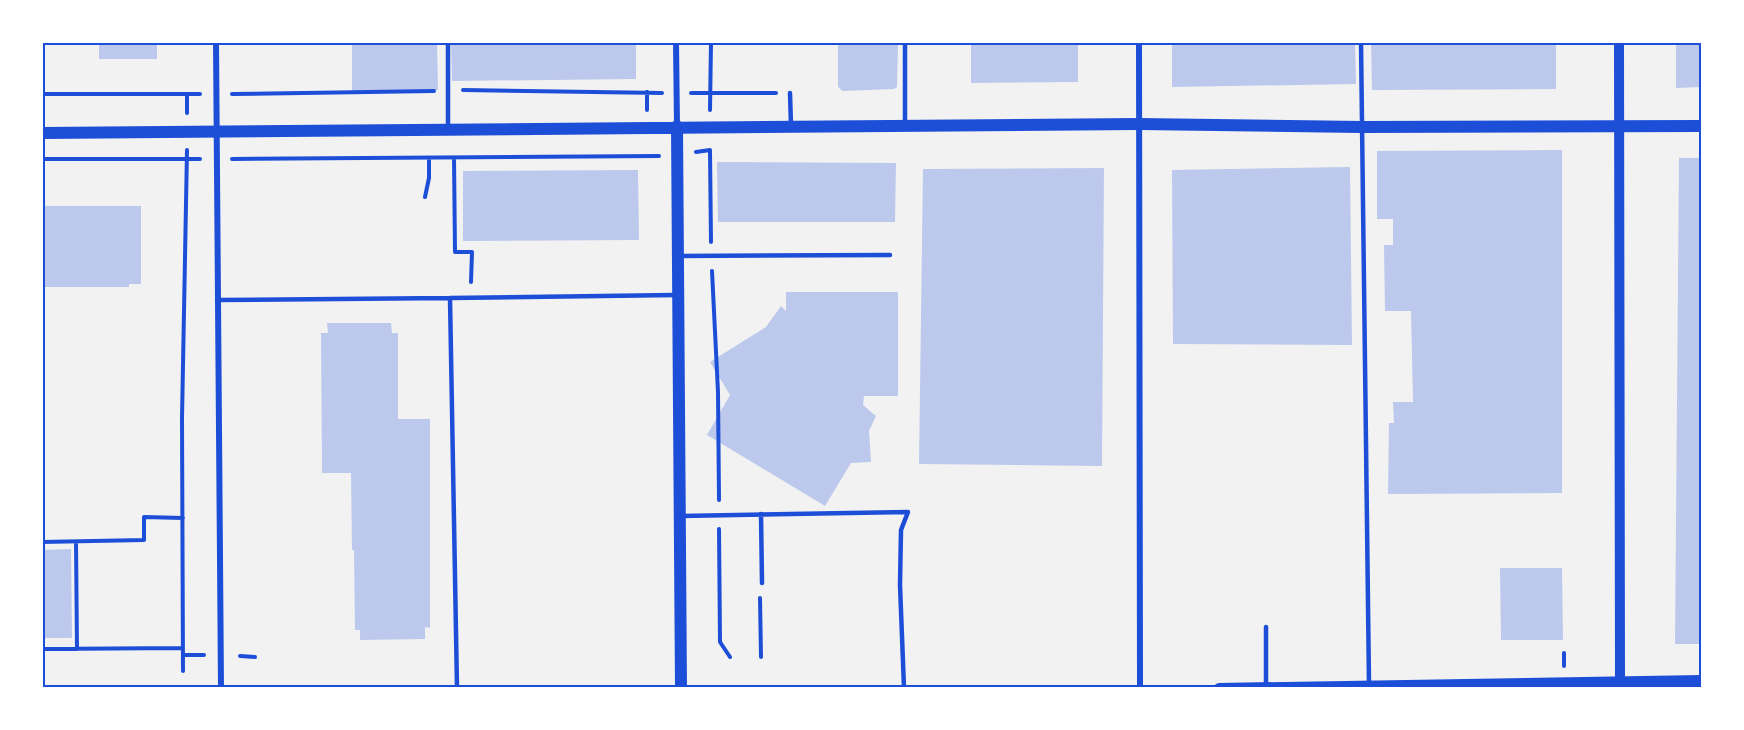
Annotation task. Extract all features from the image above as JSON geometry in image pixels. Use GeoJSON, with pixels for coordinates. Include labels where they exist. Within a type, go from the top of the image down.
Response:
{"type":"FeatureCollection","features":[{"type":"Feature","properties":{"kind":"main road"},"geometry":{"type":"LineString","coordinates":[[42,133],[1139,124],[1361,127],[1702,126]]}},
{"type":"Feature","properties":{"kind":"main road"},"geometry":{"type":"LineString","coordinates":[[677,126],[681,688]]}},
{"type":"Feature","properties":{"kind":"street"},"geometry":{"type":"LineString","coordinates":[[216,42],[221,688]]}},
{"type":"Feature","properties":{"kind":"street"},"geometry":{"type":"LineString","coordinates":[[676,42],[677,126]]}},
{"type":"Feature","properties":{"kind":"street"},"geometry":{"type":"LineString","coordinates":[[1139,42],[1140,688]]}},
{"type":"Feature","properties":{"kind":"street"},"geometry":{"type":"LineString","coordinates":[[1619,42],[1620,680]]}},
{"type":"Feature","properties":{"kind":"street"},"geometry":{"type":"LineString","coordinates":[[1219,688],[1702,680]]}},
{"type":"Feature","properties":{"kind":"lane"},"geometry":{"type":"LineString","coordinates":[[448,42],[448,131]]}},
{"type":"Feature","properties":{"kind":"lane"},"geometry":{"type":"LineString","coordinates":[[905,42],[905,126]]}},
{"type":"Feature","properties":{"kind":"lane"},"geometry":{"type":"LineString","coordinates":[[1361,42],[1369,685]]}},
{"type":"Feature","properties":{"kind":"lane"},"geometry":{"type":"LineString","coordinates":[[790,93],[791,126]]}},
{"type":"Feature","properties":{"kind":"lane"},"geometry":{"type":"LineString","coordinates":[[678,256],[890,255]]}},
{"type":"Feature","properties":{"kind":"lane"},"geometry":{"type":"LineString","coordinates":[[217,300],[678,295]]}},
{"type":"Feature","properties":{"kind":"lane"},"geometry":{"type":"LineString","coordinates":[[450,298],[457,688]]}},
{"type":"Feature","properties":{"kind":"lane"},"geometry":{"type":"LineString","coordinates":[[680,516],[908,512],[901,541],[900,585],[904,688]]}},
{"type":"Feature","properties":{"kind":"lane"},"geometry":{"type":"LineString","coordinates":[[761,514],[762,583]]}},
{"type":"Feature","properties":{"kind":"lane"},"geometry":{"type":"LineString","coordinates":[[1266,627],[1266,687]]}},
{"type":"Feature","properties":{"kind":"path"},"geometry":{"type":"LineString","coordinates":[[711,42],[710,92],[790,93]]}},
{"type":"Feature","properties":{"kind":"path"},"geometry":{"type":"LineString","coordinates":[[42,94],[448,90],[647,92]]}},
{"type":"Feature","properties":{"kind":"path"},"geometry":{"type":"LineString","coordinates":[[183,671],[187,94]]}},
{"type":"Feature","properties":{"kind":"path"},"geometry":{"type":"LineString","coordinates":[[710,150],[711,256],[718,392],[720,642],[730,657]]}},
{"type":"Feature","properties":{"kind":"path"},"geometry":{"type":"LineString","coordinates":[[42,159],[647,157]]}},
{"type":"Feature","properties":{"kind":"path"},"geometry":{"type":"LineString","coordinates":[[425,197],[429,178],[429,158]]}},
{"type":"Feature","properties":{"kind":"path"},"geometry":{"type":"LineString","coordinates":[[454,158],[455,252],[472,252],[470,298]]}},
{"type":"Feature","properties":{"kind":"path"},"geometry":{"type":"LineString","coordinates":[[42,542],[144,540],[144,517],[183,518]]}},
{"type":"Feature","properties":{"kind":"path"},"geometry":{"type":"LineString","coordinates":[[76,542],[77,649]]}},
{"type":"Feature","properties":{"kind":"path"},"geometry":{"type":"LineString","coordinates":[[760,597],[761,657]]}},
{"type":"Feature","properties":{"kind":"path"},"geometry":{"type":"LineString","coordinates":[[42,649],[183,648]]}},
{"type":"Feature","properties":{"kind":"path"},"geometry":{"type":"LineString","coordinates":[[183,655],[204,655]]}},
{"type":"Feature","properties":{"kind":"path"},"geometry":{"type":"LineString","coordinates":[[240,656],[255,657]]}},
{"type":"Feature","properties":{"kind":"building"},"geometry":{"type":"Polygon","coordinates":[[[99,42],[157,42],[157,59],[99,59],[99,42]]]}},
{"type":"Feature","properties":{"kind":"building"},"geometry":{"type":"Polygon","coordinates":[[[352,42],[437,42],[438,90],[352,91],[352,42]]]}},
{"type":"Feature","properties":{"kind":"building"},"geometry":{"type":"Polygon","coordinates":[[[451,42],[636,42],[636,79],[452,81],[451,42]]]}},
{"type":"Feature","properties":{"kind":"building"},"geometry":{"type":"Polygon","coordinates":[[[838,42],[898,42],[897,87],[843,91],[840,89],[838,86],[838,42]]]}},
{"type":"Feature","properties":{"kind":"building"},"geometry":{"type":"Polygon","coordinates":[[[971,42],[1078,42],[1078,82],[971,83],[971,42]]]}},
{"type":"Feature","properties":{"kind":"building"},"geometry":{"type":"Polygon","coordinates":[[[1172,42],[1355,42],[1356,84],[1172,87],[1172,42]]]}},
{"type":"Feature","properties":{"kind":"building"},"geometry":{"type":"Polygon","coordinates":[[[1371,42],[1556,42],[1556,89],[1372,90],[1371,42]]]}},
{"type":"Feature","properties":{"kind":"building"},"geometry":{"type":"Polygon","coordinates":[[[1676,42],[1702,42],[1702,87],[1676,88],[1676,42]]]}},
{"type":"Feature","properties":{"kind":"building"},"geometry":{"type":"Polygon","coordinates":[[[1562,150],[1562,493],[1388,494],[1389,423],[1394,423],[1393,402],[1413,402],[1411,311],[1385,311],[1384,245],[1393,245],[1393,219],[1377,219],[1377,151],[1562,150]]]}},
{"type":"Feature","properties":{"kind":"building"},"geometry":{"type":"Polygon","coordinates":[[[1679,158],[1702,158],[1702,644],[1675,644],[1679,158]]]}},
{"type":"Feature","properties":{"kind":"building"},"geometry":{"type":"Polygon","coordinates":[[[717,162],[896,163],[895,222],[718,222],[717,162]]]}},
{"type":"Feature","properties":{"kind":"building"},"geometry":{"type":"Polygon","coordinates":[[[1350,167],[1352,345],[1173,344],[1172,170],[1350,167]]]}},
{"type":"Feature","properties":{"kind":"building"},"geometry":{"type":"Polygon","coordinates":[[[1104,168],[1102,466],[919,464],[923,169],[1104,168]]]}},
{"type":"Feature","properties":{"kind":"building"},"geometry":{"type":"Polygon","coordinates":[[[638,170],[639,240],[463,241],[463,171],[638,170]]]}},
{"type":"Feature","properties":{"kind":"building"},"geometry":{"type":"Polygon","coordinates":[[[42,206],[141,206],[141,284],[129,284],[129,287],[42,287],[42,206]]]}},
{"type":"Feature","properties":{"kind":"building"},"geometry":{"type":"Polygon","coordinates":[[[786,292],[898,292],[898,396],[864,396],[863,405],[876,416],[869,431],[871,462],[851,463],[825,506],[707,435],[730,395],[710,362],[766,327],[781,306],[786,311],[786,292]]]}},
{"type":"Feature","properties":{"kind":"building"},"geometry":{"type":"Polygon","coordinates":[[[327,323],[391,323],[392,333],[398,333],[398,419],[430,419],[430,628],[425,627],[425,639],[360,640],[360,630],[355,630],[351,473],[322,473],[321,333],[328,333],[327,323]]]}},
{"type":"Feature","properties":{"kind":"building"},"geometry":{"type":"Polygon","coordinates":[[[71,549],[72,638],[42,638],[42,550],[71,549]]]}},
{"type":"Feature","properties":{"kind":"building"},"geometry":{"type":"Polygon","coordinates":[[[1500,568],[1562,568],[1563,640],[1501,640],[1500,568]]]}}]}
